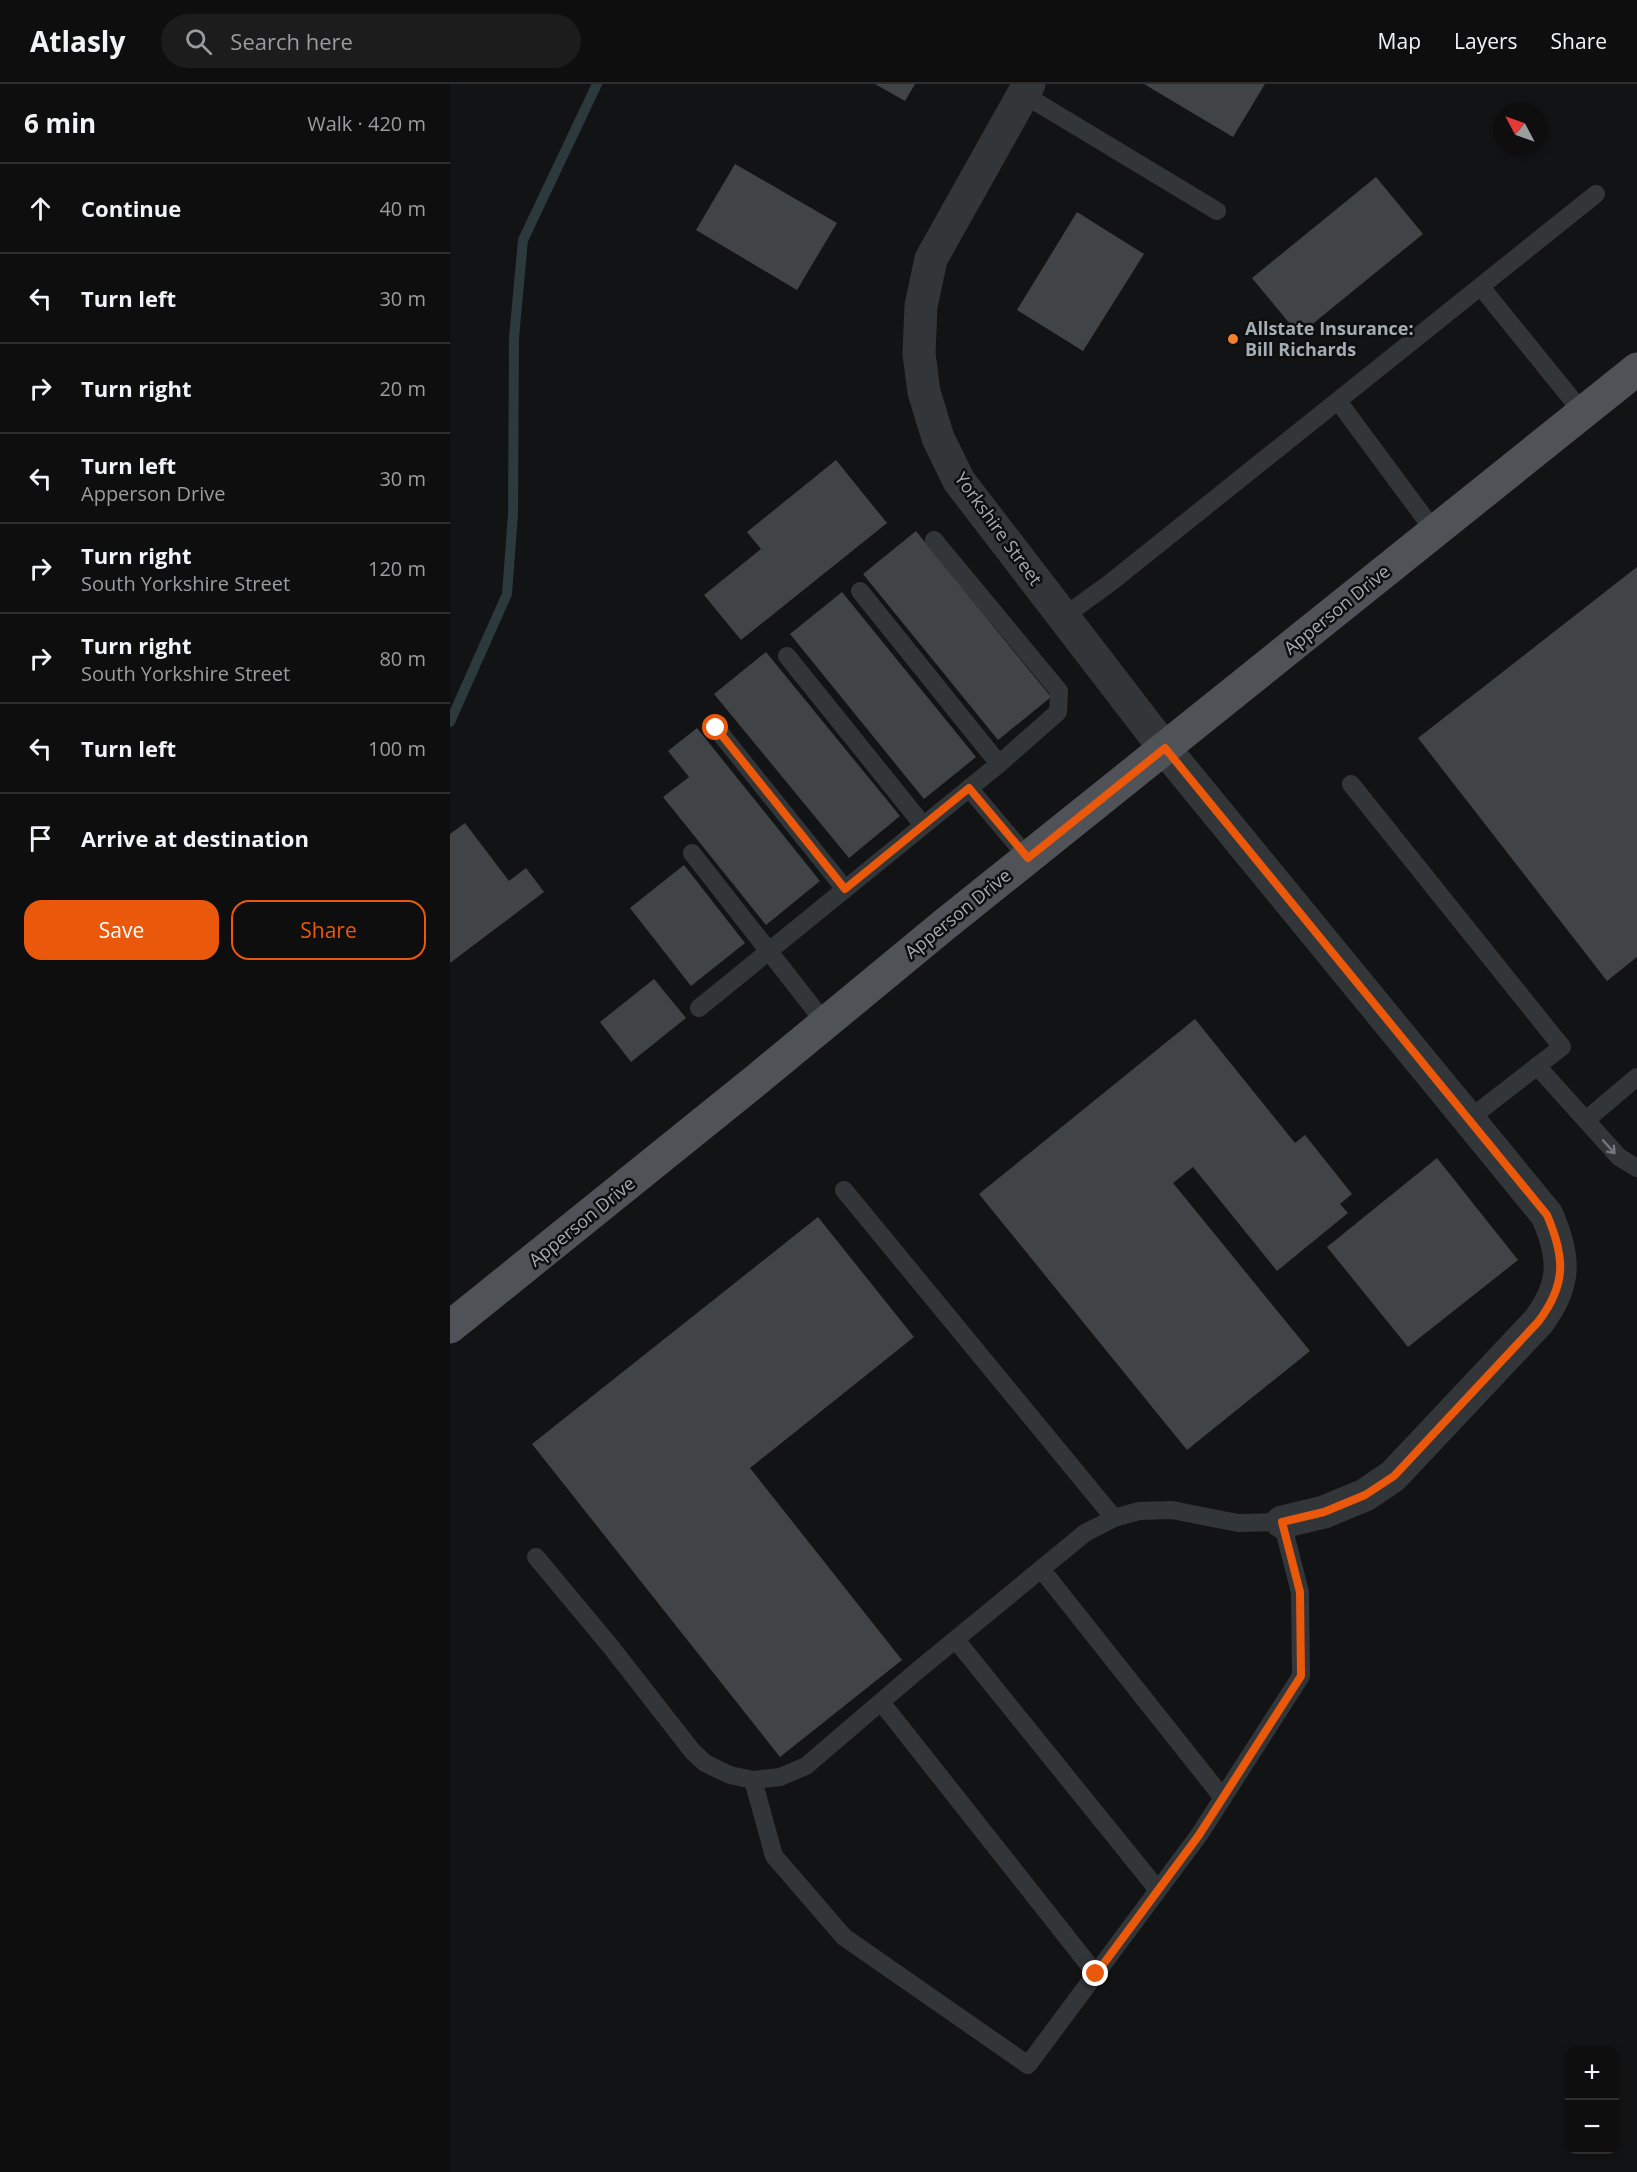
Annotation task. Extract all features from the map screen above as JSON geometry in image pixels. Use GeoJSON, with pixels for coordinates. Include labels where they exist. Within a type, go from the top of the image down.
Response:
{"type":"FeatureCollection","features":[{"type":"Feature","properties":{"kind":"main road","name":"Apperson Drive"},"geometry":{"type":"LineString","coordinates":[[450,1327],[1028,858],[1637,369]]}},
{"type":"Feature","properties":{"kind":"street","name":"Yorkshire Street"},"geometry":{"type":"LineString","coordinates":[[1026,89],[931,259],[921,306],[919,354],[924,392],[938,438],[959,481],[1063,617],[1165,748],[1547,1215],[1558,1240],[1561,1262],[1557,1289],[1548,1309],[1394,1476],[1365,1495],[1324,1512],[1282,1522]]}},
{"type":"Feature","properties":{"kind":"lane"},"geometry":{"type":"LineString","coordinates":[[1026,89],[1217,211]]}},
{"type":"Feature","properties":{"kind":"lane"},"geometry":{"type":"LineString","coordinates":[[1063,617],[1110,583],[1596,194]]}},
{"type":"Feature","properties":{"kind":"lane"},"geometry":{"type":"LineString","coordinates":[[1481,286],[1583,413]]}},
{"type":"Feature","properties":{"kind":"lane"},"geometry":{"type":"LineString","coordinates":[[1338,401],[1435,532]]}},
{"type":"Feature","properties":{"kind":"lane"},"geometry":{"type":"LineString","coordinates":[[699,1008],[999,764],[1059,712],[1059,691],[934,540]]}},
{"type":"Feature","properties":{"kind":"lane"},"geometry":{"type":"LineString","coordinates":[[860,591],[999,764]]}},
{"type":"Feature","properties":{"kind":"lane"},"geometry":{"type":"LineString","coordinates":[[787,656],[923,825]]}},
{"type":"Feature","properties":{"kind":"lane"},"geometry":{"type":"LineString","coordinates":[[716,728],[845,889]]}},
{"type":"Feature","properties":{"kind":"lane"},"geometry":{"type":"LineString","coordinates":[[1351,784],[1562,1047],[1469,1119]]}},
{"type":"Feature","properties":{"kind":"lane"},"geometry":{"type":"LineString","coordinates":[[969,788],[1028,858]]}},
{"type":"Feature","properties":{"kind":"lane"},"geometry":{"type":"LineString","coordinates":[[692,853],[825,1023]]}},
{"type":"Feature","properties":{"kind":"lane"},"geometry":{"type":"LineString","coordinates":[[1537,1066],[1619,1157],[1637,1168]]}},
{"type":"Feature","properties":{"kind":"lane"},"geometry":{"type":"LineString","coordinates":[[1586,1120],[1637,1077]]}},
{"type":"Feature","properties":{"kind":"lane"},"geometry":{"type":"LineString","coordinates":[[844,1190],[1114,1518]]}},
{"type":"Feature","properties":{"kind":"lane"},"geometry":{"type":"LineString","coordinates":[[536,1557],[611,1647],[693,1752],[705,1763],[730,1775],[753,1780],[780,1777],[806,1766],[1085,1533],[1114,1518],[1139,1511],[1172,1510],[1238,1523],[1282,1522],[1300,1592],[1301,1676],[1199,1835],[1028,2066],[844,1937],[774,1856],[753,1780]]}},
{"type":"Feature","properties":{"kind":"lane"},"geometry":{"type":"LineString","coordinates":[[1042,1570],[1223,1798]]}},
{"type":"Feature","properties":{"kind":"lane"},"geometry":{"type":"LineString","coordinates":[[956,1640],[1158,1890]]}},
{"type":"Feature","properties":{"kind":"lane"},"geometry":{"type":"LineString","coordinates":[[880,1702],[1096,1974]]}},
{"type":"Feature","properties":{"kind":"building"},"geometry":{"type":"Polygon","coordinates":[[[875,84],[915,84],[905,101],[875,84]]]}},
{"type":"Feature","properties":{"kind":"building"},"geometry":{"type":"Polygon","coordinates":[[[1144,84],[1265,84],[1233,137],[1144,84]]]}},
{"type":"Feature","properties":{"kind":"building"},"geometry":{"type":"Polygon","coordinates":[[[735,164],[837,223],[797,290],[696,230],[735,164]]]}},
{"type":"Feature","properties":{"kind":"building"},"geometry":{"type":"Polygon","coordinates":[[[1376,177],[1423,234],[1299,335],[1252,278],[1376,177]]]}},
{"type":"Feature","properties":{"kind":"building"},"geometry":{"type":"Polygon","coordinates":[[[1077,212],[1144,254],[1083,351],[1017,310],[1077,212]]]}},
{"type":"Feature","properties":{"kind":"building"},"geometry":{"type":"Polygon","coordinates":[[[836,460],[887,523],[741,640],[704,595],[761,549],[747,532],[836,460]]]}},
{"type":"Feature","properties":{"kind":"building"},"geometry":{"type":"Polygon","coordinates":[[[916,531],[1051,697],[998,740],[863,574],[916,531]]]}},
{"type":"Feature","properties":{"kind":"building"},"geometry":{"type":"Polygon","coordinates":[[[1637,567],[1637,957],[1607,981],[1418,738],[1637,567]]]}},
{"type":"Feature","properties":{"kind":"building"},"geometry":{"type":"Polygon","coordinates":[[[842,592],[976,757],[924,799],[790,634],[842,592]]]}},
{"type":"Feature","properties":{"kind":"building"},"geometry":{"type":"Polygon","coordinates":[[[766,652],[900,816],[849,858],[714,694],[766,652]]]}},
{"type":"Feature","properties":{"kind":"building"},"geometry":{"type":"Polygon","coordinates":[[[697,728],[820,881],[766,925],[663,797],[689,777],[668,751],[697,728]]]}},
{"type":"Feature","properties":{"kind":"building"},"geometry":{"type":"Polygon","coordinates":[[[465,823],[509,881],[526,868],[544,892],[450,963],[450,834],[465,823]]]}},
{"type":"Feature","properties":{"kind":"building"},"geometry":{"type":"Polygon","coordinates":[[[684,865],[745,943],[691,986],[630,908],[684,865]]]}},
{"type":"Feature","properties":{"kind":"building"},"geometry":{"type":"Polygon","coordinates":[[[654,979],[686,1018],[631,1062],[600,1022],[654,979]]]}},
{"type":"Feature","properties":{"kind":"building"},"geometry":{"type":"Polygon","coordinates":[[[1195,1019],[1295,1143],[1305,1135],[1352,1194],[1340,1204],[1348,1213],[1277,1271],[1193,1167],[1173,1183],[1310,1351],[1187,1450],[979,1194],[1195,1019]]]}},
{"type":"Feature","properties":{"kind":"building"},"geometry":{"type":"Polygon","coordinates":[[[1437,1158],[1518,1260],[1408,1347],[1327,1247],[1437,1158]]]}},
{"type":"Feature","properties":{"kind":"building"},"geometry":{"type":"Polygon","coordinates":[[[818,1217],[914,1337],[750,1468],[902,1660],[780,1757],[532,1444],[818,1217]]]}},
{"type":"Feature","properties":{"kind":"waterway"},"geometry":{"type":"LineString","coordinates":[[450,722],[507,594],[513,514],[514,338],[523,240],[597,84]]}},
{"type":"Feature","properties":{"kind":"place","name":"Allstate Insurance: Bill Richards"},"geometry":{"type":"Point","coordinates":[1233,339]}},
{"type":"Feature","properties":{"kind":"route"},"geometry":{"type":"LineString","coordinates":[[716,728],[845,889],[969,788],[1028,858],[1165,748],[1547,1215],[1558,1240],[1561,1262],[1557,1289],[1548,1309],[1394,1476],[1365,1495],[1324,1512],[1282,1522],[1300,1592],[1301,1676],[1199,1835],[1096,1974]]}}]}
